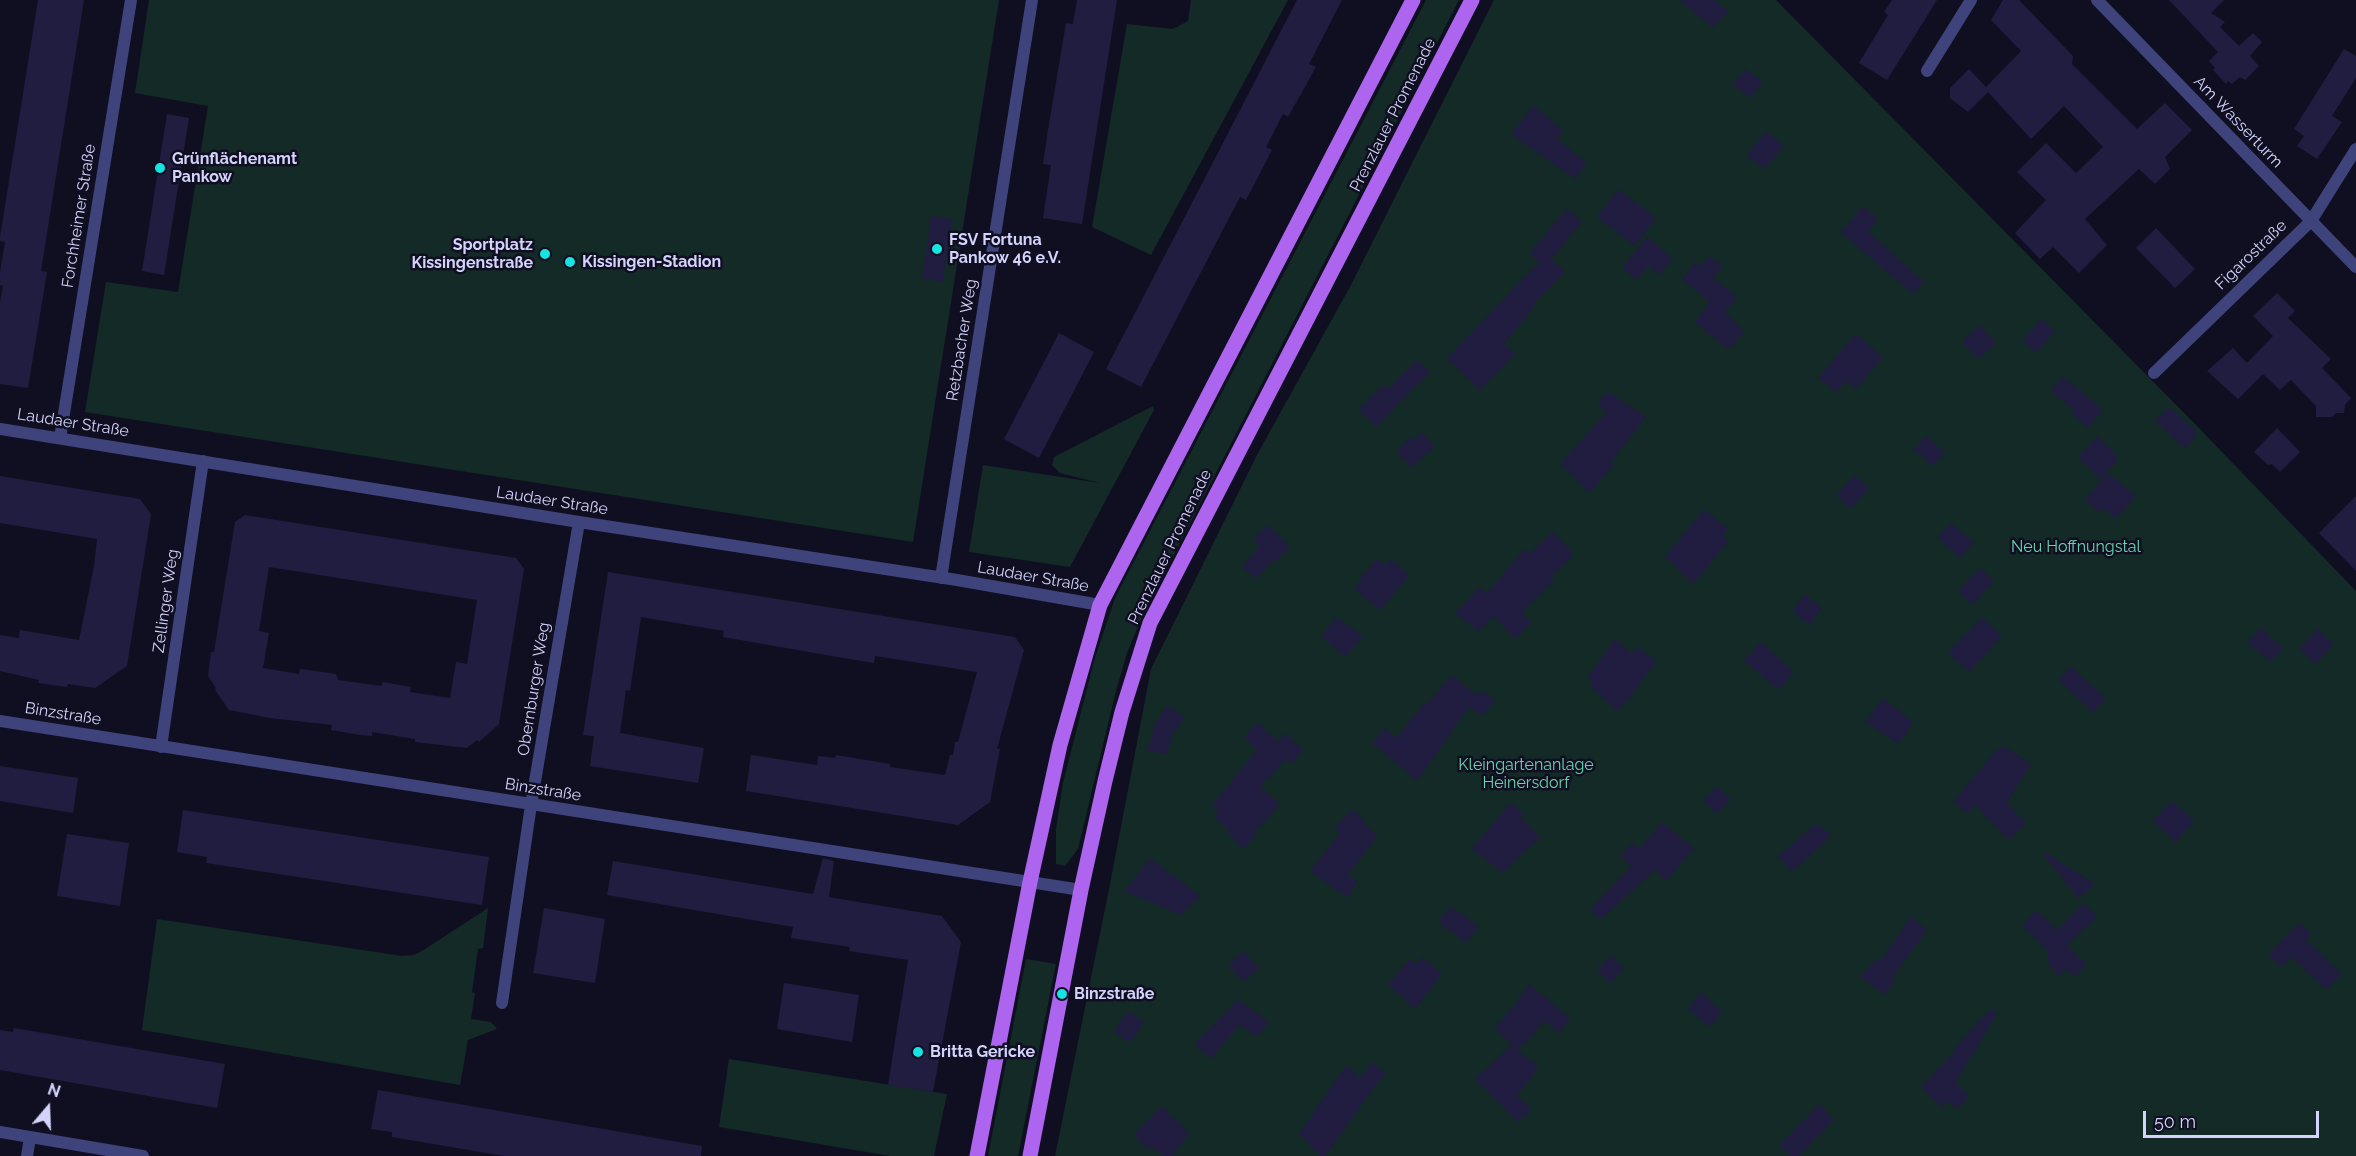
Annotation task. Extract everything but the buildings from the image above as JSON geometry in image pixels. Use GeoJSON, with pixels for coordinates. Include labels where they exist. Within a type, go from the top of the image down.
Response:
{"type":"FeatureCollection","features":[{"type":"Feature","properties":{"kind":"main road"},"geometry":{"type":"LineString","coordinates":[[977,1156],[1030,882],[1060,745],[1100,605],[1413,0]]}},
{"type":"Feature","properties":{"kind":"main road","name":"Prenzlauer Promenade"},"geometry":{"type":"LineString","coordinates":[[1030,1156],[1081,890],[1122,712],[1150,623],[1472,0]]}},
{"type":"Feature","properties":{"kind":"street","name":"Forchheimer Straße"},"geometry":{"type":"LineString","coordinates":[[60,438],[131,0]]}},
{"type":"Feature","properties":{"kind":"street","name":"Retzbacher Weg"},"geometry":{"type":"LineString","coordinates":[[941,578],[1032,0]]}},
{"type":"Feature","properties":{"kind":"street"},"geometry":{"type":"LineString","coordinates":[[1926,71],[1971,0]]}},
{"type":"Feature","properties":{"kind":"street","name":"Am Wasserturm"},"geometry":{"type":"LineString","coordinates":[[2097,0],[2356,267]]}},
{"type":"Feature","properties":{"kind":"street","name":"Figarostraße"},"geometry":{"type":"LineString","coordinates":[[2154,373],[2311,220],[2356,149]]}},
{"type":"Feature","properties":{"kind":"street","name":"Laudaer Straße"},"geometry":{"type":"LineString","coordinates":[[0,429],[1100,605]]}},
{"type":"Feature","properties":{"kind":"street","name":"Zellinger Weg"},"geometry":{"type":"LineString","coordinates":[[161,747],[203,461]]}},
{"type":"Feature","properties":{"kind":"street","name":"Obernburger Weg"},"geometry":{"type":"LineString","coordinates":[[502,1003],[531,805],[579,522]]}},
{"type":"Feature","properties":{"kind":"street","name":"Binzstraße"},"geometry":{"type":"LineString","coordinates":[[0,721],[1081,890]]}},
{"type":"Feature","properties":{"kind":"street"},"geometry":{"type":"LineString","coordinates":[[0,1132],[143,1156]]}},
{"type":"Feature","properties":{"kind":"street"},"geometry":{"type":"LineString","coordinates":[[27,1156],[30,1138]]}},
{"type":"Feature","properties":{"kind":"green space","name":"Kissingen-Stadion"},"geometry":{"type":"Polygon","coordinates":[[[149,0],[999,0],[913,542],[85,412],[106,282],[178,292],[208,106],[135,93],[149,0]]]}},
{"type":"Feature","properties":{"kind":"green space"},"geometry":{"type":"Polygon","coordinates":[[[1191,0],[1288,0],[1151,255],[1092,227],[1127,24],[1173,29],[1188,21],[1191,0]]]}},
{"type":"Feature","properties":{"kind":"green space"},"geometry":{"type":"Polygon","coordinates":[[[1426,0],[1459,0],[1142,617],[1127,653],[1116,691],[1078,849],[1065,866],[1056,864],[1056,829],[1063,783],[1094,661],[1115,598],[1426,0]]]}},
{"type":"Feature","properties":{"kind":"green space","name":"Kleingartenanlage Heinersdorf"},"geometry":{"type":"Polygon","coordinates":[[[1494,0],[1776,0],[2195,424],[2356,591],[2356,1156],[1055,1156],[1151,669],[1258,453],[1351,285],[1494,0]]]}},
{"type":"Feature","properties":{"kind":"green space"},"geometry":{"type":"Polygon","coordinates":[[[1153,406],[1154,410],[1070,567],[969,552],[983,465],[1100,483],[1060,473],[1052,465],[1054,457],[1153,406]]]}},
{"type":"Feature","properties":{"kind":"green space"},"geometry":{"type":"Polygon","coordinates":[[[488,908],[483,948],[478,949],[471,1019],[491,1022],[497,1029],[468,1040],[460,1085],[142,1030],[157,919],[402,956],[414,955],[422,951],[488,908]]]}},
{"type":"Feature","properties":{"kind":"green space"},"geometry":{"type":"Polygon","coordinates":[[[1026,959],[1056,964],[1018,1156],[988,1156],[1026,959]]]}},
{"type":"Feature","properties":{"kind":"green space"},"geometry":{"type":"Polygon","coordinates":[[[729,1059],[947,1094],[934,1156],[890,1156],[719,1127],[729,1059]]]}},
{"type":"Feature","properties":{"kind":"place","name":"Grünflächenamt Pankow"},"geometry":{"type":"Point","coordinates":[160,168]}},
{"type":"Feature","properties":{"kind":"place","name":"FSV Fortuna Pankow 46 e.V."},"geometry":{"type":"Point","coordinates":[937,249]}},
{"type":"Feature","properties":{"kind":"place","name":"Sportplatz Kissingenstraße"},"geometry":{"type":"Point","coordinates":[545,254]}},
{"type":"Feature","properties":{"kind":"place","name":"Kissingen-Stadion"},"geometry":{"type":"Point","coordinates":[570,262]}},
{"type":"Feature","properties":{"kind":"place","name":"Binzstraße"},"geometry":{"type":"Point","coordinates":[1062,994]}},
{"type":"Feature","properties":{"kind":"place","name":"Britta Gericke"},"geometry":{"type":"Point","coordinates":[918,1052]}},
{"type":"Feature","properties":{"kind":"park label","name":"Neu Hoffnungstal"},"geometry":{"type":"Point","coordinates":[2076,547]}}]}
